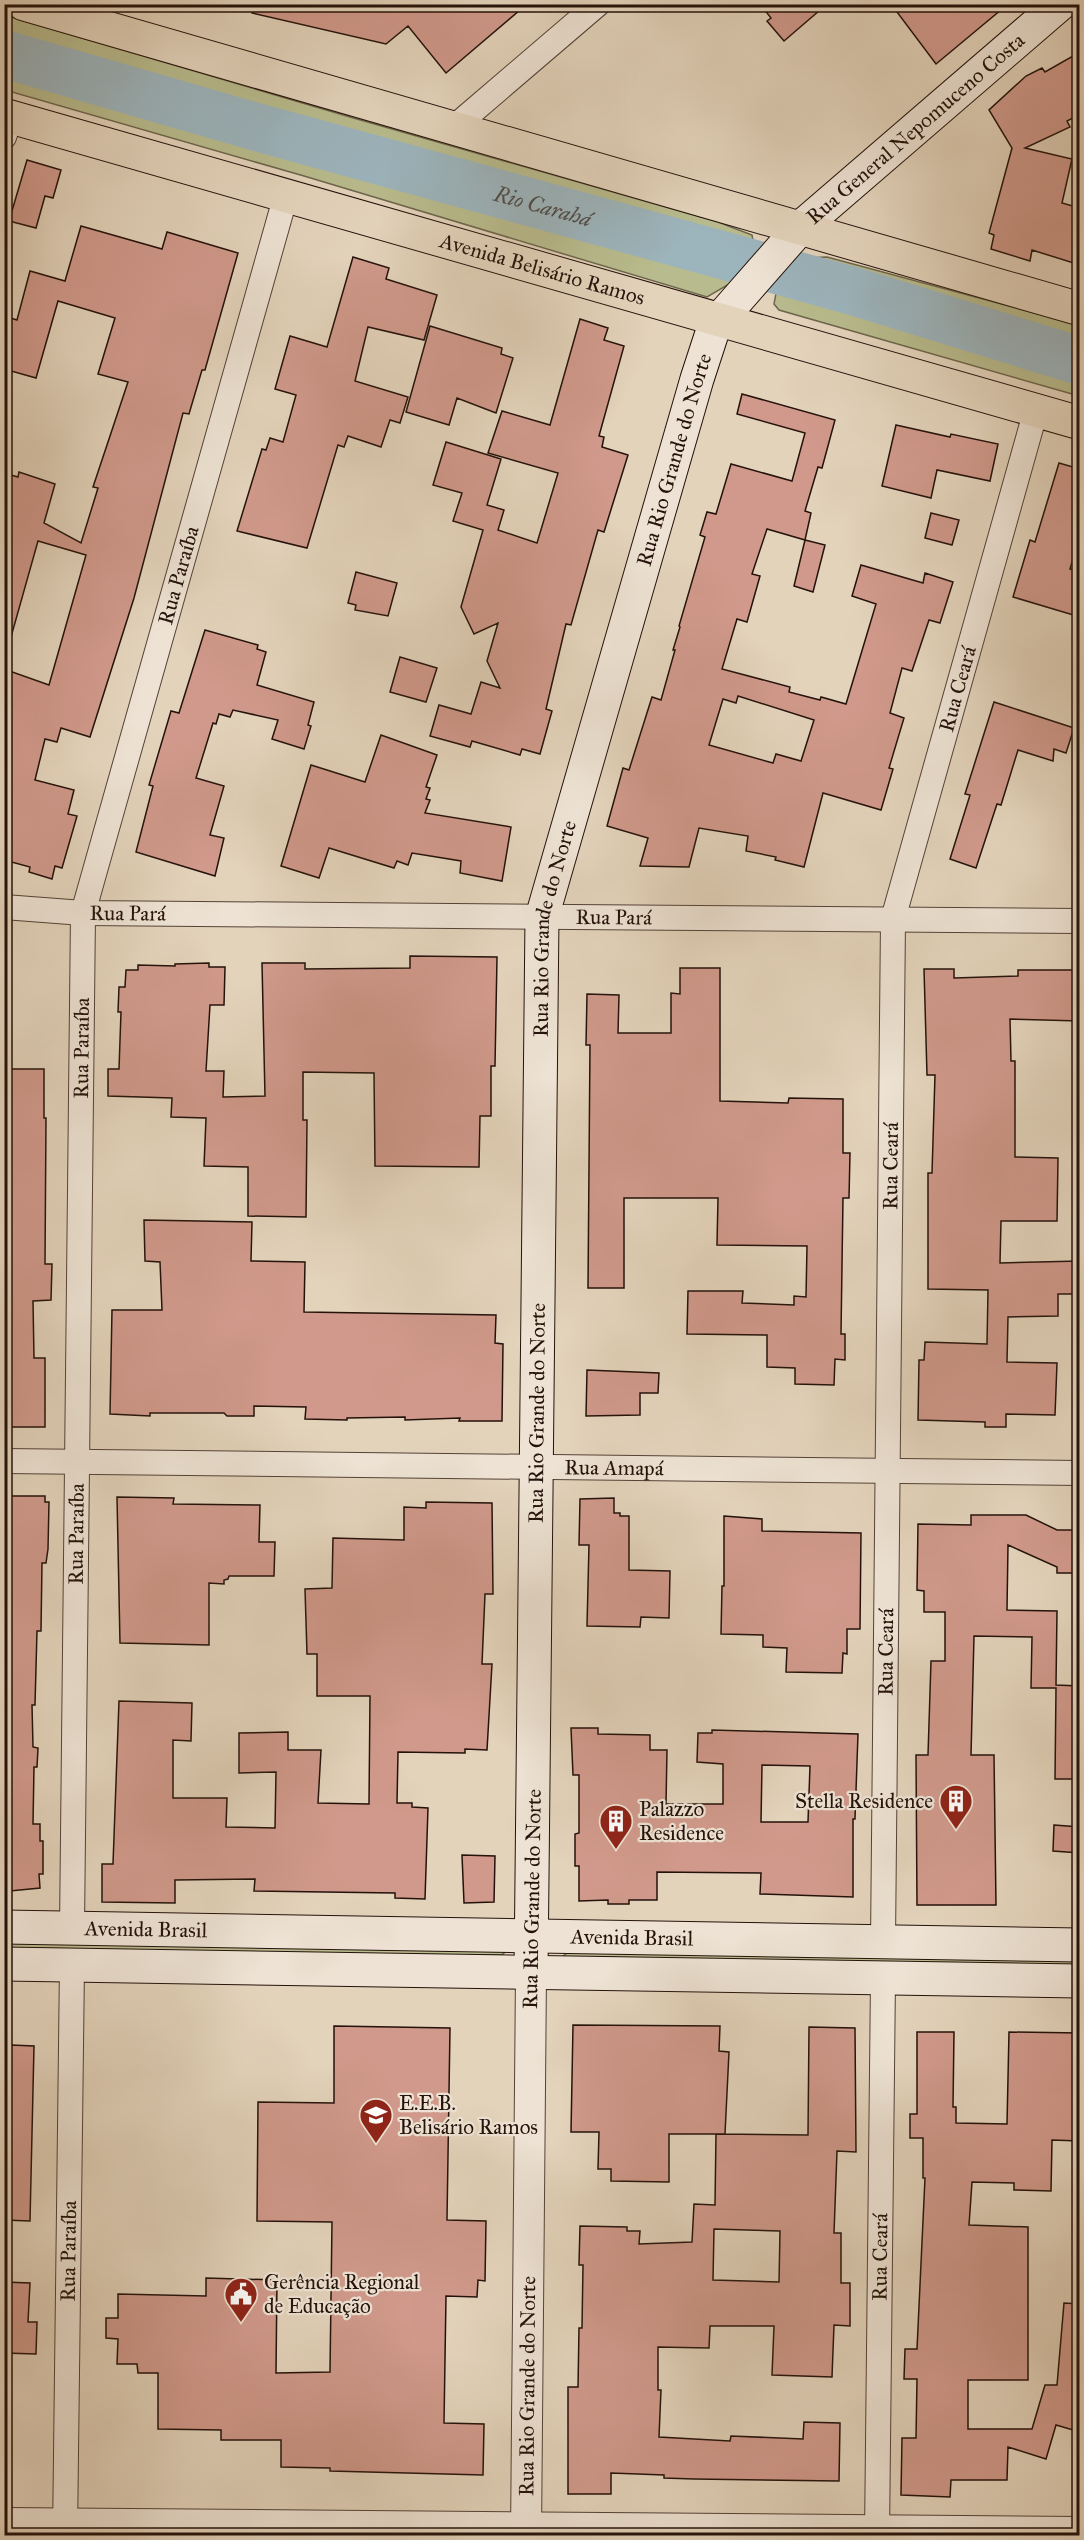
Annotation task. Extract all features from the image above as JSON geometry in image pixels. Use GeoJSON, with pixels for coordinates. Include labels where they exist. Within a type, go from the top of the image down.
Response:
{"type":"FeatureCollection","features":[{"type":"Feature","properties":{"kind":"main road"},"geometry":{"type":"LineString","coordinates":[[24,4],[63,10],[452,129],[790,238],[1080,309]]}},
{"type":"Feature","properties":{"kind":"main road","name":"Rua General Nepomuceno Costa"},"geometry":{"type":"LineString","coordinates":[[729,310],[790,238],[1059,4]]}},
{"type":"Feature","properties":{"kind":"main road","name":"Avenida Belisário Ramos"},"geometry":{"type":"LineString","coordinates":[[7,123],[729,310],[1080,423]]}},
{"type":"Feature","properties":{"kind":"main road","name":"Rua Rio Grande do Norte"},"geometry":{"type":"LineString","coordinates":[[531,1972],[542,917],[699,370],[712,333],[729,310]]}},
{"type":"Feature","properties":{"kind":"main road","name":"Avenida Brasil"},"geometry":{"type":"LineString","coordinates":[[4,1927],[1080,1945]]}},
{"type":"Feature","properties":{"kind":"main road","name":"Avenida Brasil"},"geometry":{"type":"LineString","coordinates":[[4,1964],[1080,1981]]}},
{"type":"Feature","properties":{"kind":"street"},"geometry":{"type":"LineString","coordinates":[[452,129],[598,4]]}},
{"type":"Feature","properties":{"kind":"street","name":"Rua Paraíba"},"geometry":{"type":"LineString","coordinates":[[72,1928],[83,913],[286,195]]}},
{"type":"Feature","properties":{"kind":"street","name":"Rua Ceará"},"geometry":{"type":"LineString","coordinates":[[883,1941],[893,919],[1036,410]]}},
{"type":"Feature","properties":{"kind":"street","name":"Rua Pará"},"geometry":{"type":"LineString","coordinates":[[4,907],[83,913],[1080,921]]}},
{"type":"Feature","properties":{"kind":"street","name":"Rua Amapá"},"geometry":{"type":"LineString","coordinates":[[4,1461],[1080,1473]]}},
{"type":"Feature","properties":{"kind":"street","name":"Rua Paraíba"},"geometry":{"type":"LineString","coordinates":[[65,2529],[72,1965]]}},
{"type":"Feature","properties":{"kind":"street","name":"Rua Rio Grande do Norte"},"geometry":{"type":"LineString","coordinates":[[526,2532],[531,1972]]}},
{"type":"Feature","properties":{"kind":"street","name":"Rua Ceará"},"geometry":{"type":"LineString","coordinates":[[877,2533],[883,1978]]}},
{"type":"Feature","properties":{"kind":"street"},"geometry":{"type":"LineString","coordinates":[[4,2523],[65,2529],[1080,2532]]}},
{"type":"Feature","properties":{"kind":"green space"},"geometry":{"type":"Polygon","coordinates":[[[4,15],[718,222],[752,235],[755,251],[731,283],[707,297],[304,176],[5,90],[4,15]]]}},
{"type":"Feature","properties":{"kind":"green space"},"geometry":{"type":"Polygon","coordinates":[[[827,257],[1079,325],[1079,396],[779,310],[774,304],[777,288],[804,258],[827,257]]]}},
{"type":"Feature","properties":{"kind":"green space"},"geometry":{"type":"Polygon","coordinates":[[[5,1939],[506,1951],[502,1955],[5,1952],[5,1939]]]}},
{"type":"Feature","properties":{"kind":"green space"},"geometry":{"type":"Polygon","coordinates":[[[567,1953],[1079,1957],[1080,1970],[563,1961],[563,1956],[567,1953]]]}},
{"type":"Feature","properties":{"kind":"building"},"geometry":{"type":"Polygon","coordinates":[[[253,4],[527,4],[446,73],[408,26],[386,44],[252,13],[253,4]]]}},
{"type":"Feature","properties":{"kind":"building"},"geometry":{"type":"Polygon","coordinates":[[[760,4],[827,4],[784,41],[767,21],[771,18],[760,4]]]}},
{"type":"Feature","properties":{"kind":"building"},"geometry":{"type":"Polygon","coordinates":[[[891,4],[1008,4],[936,64],[891,4]]]}},
{"type":"Feature","properties":{"kind":"building"},"geometry":{"type":"Polygon","coordinates":[[[1080,52],[1080,114],[1067,121],[1070,127],[1025,148],[1072,159],[1062,203],[1080,208],[1080,265],[1032,250],[1030,261],[991,249],[994,235],[989,233],[1012,148],[989,110],[1026,76],[1042,68],[1045,72],[1080,52]]]}},
{"type":"Feature","properties":{"kind":"building"},"geometry":{"type":"Polygon","coordinates":[[[27,160],[61,170],[53,198],[45,196],[36,228],[9,221],[27,160]]]}},
{"type":"Feature","properties":{"kind":"building"},"geometry":{"type":"Polygon","coordinates":[[[81,226],[162,249],[167,232],[238,253],[205,370],[202,370],[189,414],[183,413],[134,598],[90,737],[61,728],[57,742],[45,739],[35,780],[74,790],[68,814],[77,816],[62,868],[55,866],[52,879],[29,872],[30,867],[4,860],[4,669],[49,685],[86,555],[38,541],[11,637],[4,636],[4,473],[18,477],[19,472],[55,484],[44,523],[81,543],[98,488],[93,487],[128,382],[98,374],[115,318],[58,301],[36,378],[4,369],[4,316],[17,320],[30,271],[65,281],[81,226]]]}},
{"type":"Feature","properties":{"kind":"building"},"geometry":{"type":"Polygon","coordinates":[[[353,257],[389,268],[386,279],[437,295],[424,340],[368,327],[355,381],[408,397],[400,423],[390,420],[381,447],[348,436],[344,447],[338,445],[307,548],[237,531],[262,449],[266,450],[270,438],[283,442],[296,395],[275,389],[290,336],[327,347],[353,257]]]}},
{"type":"Feature","properties":{"kind":"building"},"geometry":{"type":"Polygon","coordinates":[[[580,319],[608,328],[604,340],[624,346],[599,436],[604,437],[602,447],[628,455],[604,532],[598,530],[571,625],[566,624],[546,709],[552,711],[540,754],[522,749],[520,755],[472,741],[470,747],[430,736],[439,705],[471,714],[481,682],[500,688],[487,661],[498,623],[474,634],[461,607],[483,530],[453,521],[462,493],[433,485],[446,442],[501,459],[487,505],[504,510],[498,530],[537,543],[558,473],[488,453],[502,411],[550,425],[580,319]]]}},
{"type":"Feature","properties":{"kind":"building"},"geometry":{"type":"Polygon","coordinates":[[[430,326],[502,348],[501,354],[513,358],[496,413],[457,398],[449,425],[406,412],[430,326]]]}},
{"type":"Feature","properties":{"kind":"building"},"geometry":{"type":"Polygon","coordinates":[[[742,394],[835,420],[822,468],[818,467],[805,511],[811,513],[805,540],[767,529],[752,574],[760,576],[747,622],[737,619],[722,669],[790,687],[789,692],[846,704],[876,604],[852,596],[861,565],[923,583],[925,573],[953,582],[940,623],[929,620],[912,671],[902,668],[890,713],[904,718],[889,768],[893,769],[881,810],[823,793],[804,867],[775,860],[776,857],[746,851],[748,836],[699,828],[689,867],[640,866],[648,838],[607,826],[623,768],[629,770],[652,697],[661,700],[679,626],[705,537],[700,535],[707,512],[716,514],[731,464],[792,481],[805,433],[737,414],[742,394]],[[738,696],[736,703],[723,699],[709,745],[773,763],[776,754],[801,761],[814,720],[738,696]]]}},
{"type":"Feature","properties":{"kind":"building"},"geometry":{"type":"Polygon","coordinates":[[[896,425],[950,437],[951,434],[998,444],[990,481],[937,470],[931,498],[882,486],[896,425]]]}},
{"type":"Feature","properties":{"kind":"building"},"geometry":{"type":"Polygon","coordinates":[[[1059,463],[1080,469],[1080,536],[1070,569],[1080,572],[1080,617],[1013,597],[1030,540],[1035,542],[1059,463]]]}},
{"type":"Feature","properties":{"kind":"building"},"geometry":{"type":"Polygon","coordinates":[[[931,513],[959,520],[952,545],[925,538],[931,513]]]}},
{"type":"Feature","properties":{"kind":"building"},"geometry":{"type":"Polygon","coordinates":[[[805,540],[825,545],[813,592],[794,586],[805,540]]]}},
{"type":"Feature","properties":{"kind":"building"},"geometry":{"type":"Polygon","coordinates":[[[356,572],[397,583],[388,616],[355,610],[356,605],[348,603],[356,572]]]}},
{"type":"Feature","properties":{"kind":"building"},"geometry":{"type":"Polygon","coordinates":[[[205,630],[258,645],[257,649],[266,652],[257,685],[314,702],[308,725],[311,726],[304,749],[272,739],[278,720],[233,710],[230,717],[219,714],[216,724],[213,723],[196,778],[224,786],[210,835],[224,838],[215,876],[136,852],[153,786],[149,785],[171,711],[179,713],[205,630]]]}},
{"type":"Feature","properties":{"kind":"building"},"geometry":{"type":"Polygon","coordinates":[[[400,657],[437,668],[426,702],[390,692],[400,657]]]}},
{"type":"Feature","properties":{"kind":"building"},"geometry":{"type":"Polygon","coordinates":[[[994,702],[1074,728],[1066,753],[1054,749],[1053,761],[1018,750],[1001,805],[997,804],[976,868],[950,859],[970,795],[965,794],[994,702]]]}},
{"type":"Feature","properties":{"kind":"building"},"geometry":{"type":"Polygon","coordinates":[[[381,735],[437,755],[426,787],[430,788],[426,799],[430,800],[425,813],[511,827],[502,881],[460,873],[461,861],[412,853],[408,865],[397,861],[394,868],[329,848],[319,878],[281,866],[311,765],[365,782],[381,735]]]}},
{"type":"Feature","properties":{"kind":"building"},"geometry":{"type":"Polygon","coordinates":[[[410,956],[497,957],[495,1066],[491,1066],[491,1116],[480,1116],[479,1167],[375,1166],[374,1073],[303,1072],[303,1120],[307,1120],[306,1217],[248,1216],[248,1167],[204,1166],[206,1118],[171,1117],[172,1098],[108,1096],[108,1069],[119,1069],[121,1012],[118,1012],[119,987],[125,987],[126,970],[138,970],[138,965],[175,966],[175,964],[209,963],[209,967],[225,967],[224,1005],[210,1005],[206,1071],[224,1071],[223,1097],[265,1096],[262,963],[305,963],[305,969],[410,968],[410,956]]]}},
{"type":"Feature","properties":{"kind":"building"},"geometry":{"type":"Polygon","coordinates":[[[680,968],[720,968],[720,1101],[788,1103],[789,1098],[843,1099],[843,1153],[850,1153],[849,1198],[843,1198],[841,1334],[845,1334],[845,1360],[835,1359],[834,1385],[795,1384],[795,1368],[767,1367],[767,1335],[687,1334],[688,1291],[743,1291],[742,1303],[794,1305],[794,1296],[806,1297],[807,1246],[717,1245],[718,1198],[624,1198],[624,1288],[588,1288],[590,1045],[586,1045],[587,994],[619,995],[618,1033],[671,1033],[671,993],[680,994],[680,968]]]}},
{"type":"Feature","properties":{"kind":"building"},"geometry":{"type":"Polygon","coordinates":[[[924,969],[954,969],[954,978],[1018,976],[1018,970],[1080,970],[1080,1021],[1010,1019],[1011,1061],[1015,1061],[1015,1157],[1058,1158],[1057,1221],[1001,1221],[1000,1263],[1080,1261],[1080,1294],[1058,1294],[1058,1316],[1008,1317],[1007,1362],[1057,1363],[1055,1415],[1006,1414],[1006,1427],[985,1427],[985,1422],[918,1420],[919,1360],[924,1360],[925,1342],[987,1344],[988,1290],[928,1289],[928,1173],[932,1173],[935,1075],[927,1075],[924,969]]]}},
{"type":"Feature","properties":{"kind":"building"},"geometry":{"type":"Polygon","coordinates":[[[4,1069],[44,1069],[45,1264],[52,1264],[51,1300],[33,1301],[34,1358],[45,1358],[45,1427],[4,1427],[4,1069]]]}},
{"type":"Feature","properties":{"kind":"building"},"geometry":{"type":"Polygon","coordinates":[[[144,1220],[252,1222],[251,1261],[305,1262],[304,1312],[496,1315],[495,1343],[503,1344],[502,1421],[459,1421],[460,1418],[405,1420],[405,1417],[347,1418],[347,1420],[305,1419],[306,1407],[254,1406],[254,1416],[227,1416],[224,1413],[150,1413],[150,1416],[110,1414],[112,1310],[162,1310],[160,1262],[145,1261],[144,1220]]]}},
{"type":"Feature","properties":{"kind":"building"},"geometry":{"type":"Polygon","coordinates":[[[587,1370],[659,1373],[658,1393],[640,1393],[640,1415],[586,1416],[587,1370]]]}},
{"type":"Feature","properties":{"kind":"building"},"geometry":{"type":"Polygon","coordinates":[[[8,1496],[45,1496],[45,1502],[49,1502],[48,1549],[46,1563],[42,1563],[41,1631],[37,1631],[35,1705],[32,1705],[33,1747],[38,1748],[37,1767],[34,1767],[33,1824],[40,1824],[40,1841],[43,1841],[43,1874],[39,1874],[40,1888],[10,1891],[10,1888],[4,1888],[4,1510],[8,1510],[8,1496]]]}},
{"type":"Feature","properties":{"kind":"building"},"geometry":{"type":"Polygon","coordinates":[[[117,1497],[174,1498],[173,1504],[260,1505],[259,1542],[275,1542],[274,1576],[229,1576],[224,1580],[224,1584],[209,1583],[209,1645],[120,1643],[117,1497]]]}},
{"type":"Feature","properties":{"kind":"building"},"geometry":{"type":"Polygon","coordinates":[[[614,1498],[614,1513],[629,1516],[629,1570],[670,1571],[669,1618],[641,1617],[640,1627],[587,1626],[589,1545],[579,1545],[580,1499],[614,1498]]]}},
{"type":"Feature","properties":{"kind":"building"},"geometry":{"type":"Polygon","coordinates":[[[426,1502],[492,1503],[493,1594],[485,1594],[482,1664],[492,1664],[487,1750],[465,1749],[465,1753],[398,1752],[397,1803],[412,1803],[412,1807],[428,1808],[425,1899],[395,1898],[395,1893],[254,1891],[255,1879],[175,1880],[175,1903],[102,1902],[102,1864],[113,1864],[119,1701],[192,1703],[191,1741],[173,1740],[173,1798],[227,1798],[226,1827],[275,1828],[276,1772],[239,1773],[239,1733],[288,1732],[288,1750],[321,1750],[318,1803],[369,1804],[370,1696],[317,1696],[317,1654],[307,1654],[305,1589],[332,1588],[333,1538],[404,1540],[404,1507],[426,1508],[426,1502]]]}},
{"type":"Feature","properties":{"kind":"building"},"geometry":{"type":"Polygon","coordinates":[[[971,1515],[1026,1515],[1057,1530],[1080,1530],[1080,1573],[1057,1573],[1057,1567],[1008,1545],[1007,1610],[1057,1611],[1056,1685],[1080,1686],[1080,1779],[1055,1779],[1056,1688],[1031,1688],[1032,1637],[974,1636],[971,1755],[994,1755],[996,1905],[917,1905],[916,1755],[928,1755],[931,1661],[945,1661],[945,1612],[924,1612],[924,1591],[917,1590],[918,1524],[971,1525],[971,1515]]]}},
{"type":"Feature","properties":{"kind":"building"},"geometry":{"type":"Polygon","coordinates":[[[724,1516],[762,1519],[762,1531],[861,1533],[860,1629],[847,1629],[847,1654],[843,1653],[842,1673],[786,1672],[787,1648],[763,1647],[763,1635],[721,1634],[724,1516]]]}},
{"type":"Feature","properties":{"kind":"building"},"geometry":{"type":"Polygon","coordinates":[[[571,1728],[598,1728],[598,1734],[650,1735],[650,1750],[667,1750],[666,1804],[723,1804],[723,1764],[697,1762],[698,1733],[712,1733],[712,1730],[858,1734],[855,1819],[853,1819],[853,1897],[760,1894],[761,1873],[657,1872],[657,1900],[629,1900],[629,1904],[608,1904],[608,1900],[579,1901],[579,1866],[575,1866],[575,1834],[579,1833],[579,1775],[573,1775],[571,1728]],[[762,1765],[761,1822],[808,1822],[810,1766],[762,1765]]]}},
{"type":"Feature","properties":{"kind":"building"},"geometry":{"type":"Polygon","coordinates":[[[1054,1825],[1080,1827],[1080,1853],[1053,1851],[1054,1825]]]}},
{"type":"Feature","properties":{"kind":"building"},"geometry":{"type":"Polygon","coordinates":[[[462,1855],[495,1856],[494,1902],[464,1903],[462,1855]]]}},
{"type":"Feature","properties":{"kind":"building"},"geometry":{"type":"Polygon","coordinates":[[[573,2025],[720,2026],[719,2051],[729,2052],[725,2134],[669,2134],[669,2182],[611,2181],[611,2169],[598,2169],[599,2132],[571,2132],[573,2025]]]}},
{"type":"Feature","properties":{"kind":"building","name":"E.E.B. Belisário Ramos"},"geometry":{"type":"Polygon","coordinates":[[[334,2026],[450,2028],[447,2220],[486,2221],[485,2281],[478,2280],[477,2297],[446,2296],[444,2423],[484,2424],[483,2475],[330,2471],[330,2468],[281,2467],[281,2440],[221,2440],[221,2430],[158,2429],[158,2373],[138,2373],[137,2364],[117,2364],[118,2339],[106,2338],[106,2318],[118,2318],[118,2294],[206,2296],[206,2278],[277,2280],[276,2373],[330,2372],[332,2222],[257,2221],[258,2102],[334,2103],[334,2026]]]}},
{"type":"Feature","properties":{"kind":"building"},"geometry":{"type":"Polygon","coordinates":[[[809,2027],[855,2028],[856,2152],[837,2151],[834,2233],[841,2233],[841,2283],[850,2283],[850,2326],[834,2325],[832,2377],[772,2375],[774,2326],[710,2326],[709,2348],[658,2347],[658,2390],[661,2390],[659,2437],[730,2441],[731,2436],[803,2439],[804,2422],[840,2423],[839,2481],[664,2478],[664,2475],[611,2473],[611,2494],[568,2494],[568,2387],[578,2387],[579,2328],[582,2328],[583,2265],[579,2265],[580,2226],[627,2227],[627,2231],[640,2231],[639,2244],[692,2242],[694,2204],[715,2205],[716,2134],[808,2135],[809,2027]],[[714,2229],[713,2280],[779,2282],[780,2231],[714,2229]]]}},
{"type":"Feature","properties":{"kind":"building"},"geometry":{"type":"Polygon","coordinates":[[[917,2032],[954,2032],[953,2107],[956,2107],[956,2123],[1007,2124],[1009,2032],[1080,2033],[1080,2141],[1052,2140],[1051,2191],[1014,2190],[1014,2183],[972,2182],[969,2225],[1028,2227],[1028,2380],[968,2380],[968,2429],[1032,2429],[1045,2385],[1057,2385],[1064,2303],[1080,2304],[1080,2432],[1056,2425],[1046,2459],[1008,2447],[1007,2480],[951,2480],[950,2497],[901,2495],[902,2438],[916,2438],[917,2379],[904,2379],[905,2349],[917,2349],[925,2178],[923,2178],[923,2138],[910,2138],[910,2114],[917,2114],[917,2032]]]}},
{"type":"Feature","properties":{"kind":"building"},"geometry":{"type":"Polygon","coordinates":[[[11,2045],[34,2046],[30,2221],[4,2220],[4,2127],[10,2127],[11,2045]]]}},
{"type":"Feature","properties":{"kind":"building"},"geometry":{"type":"Polygon","coordinates":[[[4,2282],[30,2283],[28,2322],[37,2322],[36,2354],[4,2353],[4,2282]]]}},
{"type":"Feature","properties":{"kind":"waterway","name":"Rio Carahá"},"geometry":{"type":"LineString","coordinates":[[4,54],[253,126],[853,291],[1080,361]]}},
{"type":"Feature","properties":{"kind":"place","name":"Stella Residence"},"geometry":{"type":"Point","coordinates":[956,1830]}},
{"type":"Feature","properties":{"kind":"place","name":"Palazzo Residence"},"geometry":{"type":"Point","coordinates":[616,1850]}},
{"type":"Feature","properties":{"kind":"place","name":"E.E.B. Belisário Ramos"},"geometry":{"type":"Point","coordinates":[376,2144]}},
{"type":"Feature","properties":{"kind":"place","name":"Gerência Regional de Educação"},"geometry":{"type":"Point","coordinates":[241,2323]}}]}
